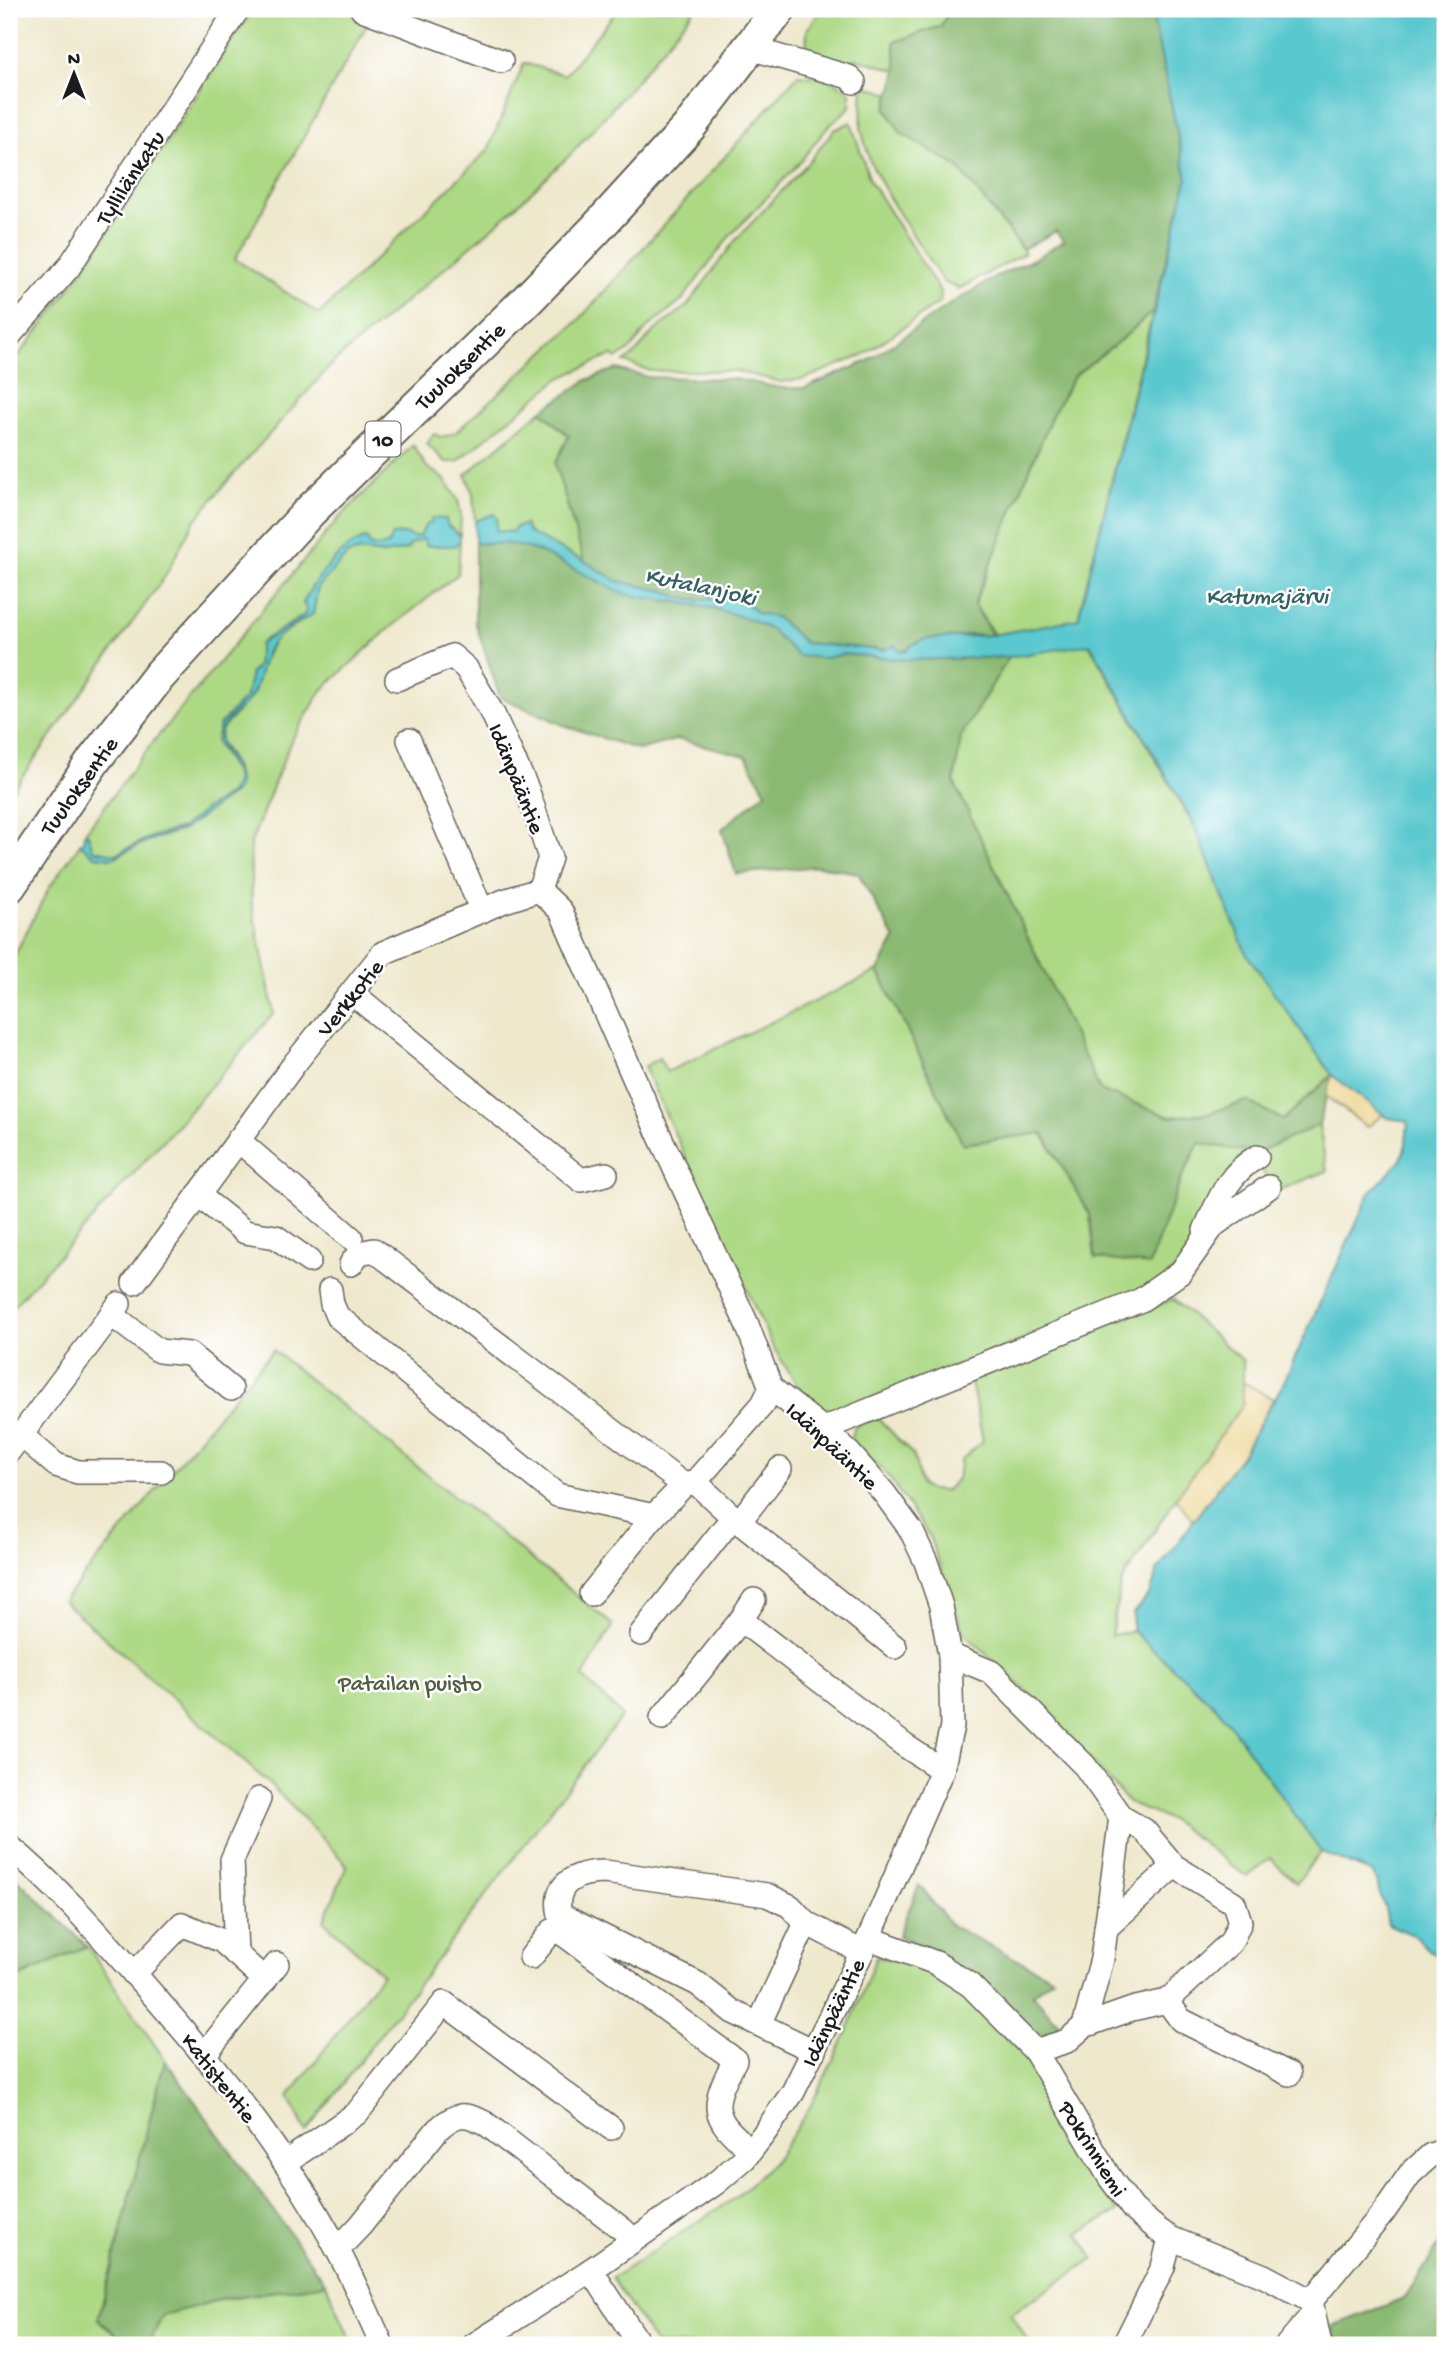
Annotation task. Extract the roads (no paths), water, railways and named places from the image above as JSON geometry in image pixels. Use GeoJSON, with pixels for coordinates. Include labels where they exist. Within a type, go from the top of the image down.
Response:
{"type":"FeatureCollection","features":[{"type":"Feature","properties":{"kind":"highway","name":"Tuuloksentie"},"geometry":{"type":"LineString","coordinates":[[9,886],[94,760],[159,676],[309,512],[527,300],[595,230],[689,127],[779,9]]}},
{"type":"Feature","properties":{"kind":"street","name":"Tyllilänkatu"},"geometry":{"type":"LineString","coordinates":[[9,337],[69,267],[238,9]]}},
{"type":"Feature","properties":{"kind":"street"},"geometry":{"type":"LineString","coordinates":[[362,9],[501,61]]}},
{"type":"Feature","properties":{"kind":"street"},"geometry":{"type":"LineString","coordinates":[[750,48],[849,77],[854,82]]}},
{"type":"Feature","properties":{"kind":"street","name":"Idänpääntie"},"geometry":{"type":"LineString","coordinates":[[397,679],[452,656],[466,668],[493,714],[527,789],[550,858],[539,890],[561,911],[656,1128],[746,1322],[771,1388],[850,1454],[884,1493],[911,1530],[937,1595],[950,1655],[952,1726],[942,1769],[865,1945],[793,2092],[751,2150],[718,2182],[591,2270],[474,2345]]}},
{"type":"Feature","properties":{"kind":"street"},"geometry":{"type":"LineString","coordinates":[[409,740],[482,911]]}},
{"type":"Feature","properties":{"kind":"street","name":"Verkkotie"},"geometry":{"type":"LineString","coordinates":[[134,1283],[295,1063],[383,953],[504,901],[539,890]]}},
{"type":"Feature","properties":{"kind":"street"},"geometry":{"type":"LineString","coordinates":[[352,993],[581,1180],[606,1174]]}},
{"type":"Feature","properties":{"kind":"street"},"geometry":{"type":"LineString","coordinates":[[238,1140],[351,1238]]}},
{"type":"Feature","properties":{"kind":"street"},"geometry":{"type":"LineString","coordinates":[[1198,1246],[1226,1184],[1257,1157]]}},
{"type":"Feature","properties":{"kind":"street"},"geometry":{"type":"LineString","coordinates":[[823,1429],[1141,1300],[1181,1272],[1214,1225],[1269,1187]]}},
{"type":"Feature","properties":{"kind":"street"},"geometry":{"type":"LineString","coordinates":[[198,1195],[245,1233],[276,1237],[309,1261]]}},
{"type":"Feature","properties":{"kind":"street"},"geometry":{"type":"LineString","coordinates":[[351,1264],[359,1253],[374,1250],[689,1484],[895,1647]]}},
{"type":"Feature","properties":{"kind":"street"},"geometry":{"type":"LineString","coordinates":[[330,1290],[337,1316],[557,1495],[654,1516]]}},
{"type":"Feature","properties":{"kind":"street"},"geometry":{"type":"LineString","coordinates":[[161,1472],[78,1472],[56,1465],[15,1443],[116,1310],[159,1351],[189,1354],[230,1389]]}},
{"type":"Feature","properties":{"kind":"street"},"geometry":{"type":"LineString","coordinates":[[591,1594],[654,1516],[689,1484],[763,1404],[771,1388]]}},
{"type":"Feature","properties":{"kind":"street"},"geometry":{"type":"LineString","coordinates":[[641,1634],[780,1469]]}},
{"type":"Feature","properties":{"kind":"street"},"geometry":{"type":"LineString","coordinates":[[662,1718],[754,1600]]}},
{"type":"Feature","properties":{"kind":"street"},"geometry":{"type":"LineString","coordinates":[[741,1620],[904,1745],[942,1769]]}},
{"type":"Feature","properties":{"kind":"street"},"geometry":{"type":"LineString","coordinates":[[950,1655],[991,1672],[1085,1766],[1121,1817],[1144,1830],[1174,1866],[1234,1903],[1240,1922],[1231,1941],[1167,2001],[1132,2009],[1084,2026],[1067,2041],[1035,2051]]}},
{"type":"Feature","properties":{"kind":"street"},"geometry":{"type":"LineString","coordinates":[[236,1954],[232,1860],[259,1800]]}},
{"type":"Feature","properties":{"kind":"street"},"geometry":{"type":"LineString","coordinates":[[1084,2026],[1102,1959],[1121,1817]]}},
{"type":"Feature","properties":{"kind":"street","name":"Katistentie"},"geometry":{"type":"LineString","coordinates":[[9,1846],[26,1860],[134,1973],[240,2100],[285,2163],[338,2249],[382,2345]]}},
{"type":"Feature","properties":{"kind":"street"},"geometry":{"type":"LineString","coordinates":[[1106,1928],[1174,1866]]}},
{"type":"Feature","properties":{"kind":"street","name":"Pokrinniemi"},"geometry":{"type":"LineString","coordinates":[[759,2024],[733,2012],[698,1984],[561,1915],[558,1906],[560,1894],[572,1878],[586,1872],[605,1872],[767,1895],[790,1906],[806,1923],[865,1945],[936,1962],[970,1985],[1035,2051],[1110,2178],[1133,2209],[1170,2238],[1264,2276],[1312,2308]]}},
{"type":"Feature","properties":{"kind":"street"},"geometry":{"type":"LineString","coordinates":[[806,1923],[759,2024],[814,2051]]}},
{"type":"Feature","properties":{"kind":"street"},"geometry":{"type":"LineString","coordinates":[[134,1973],[182,1924],[222,1941],[236,1954],[271,1972],[204,2055]]}},
{"type":"Feature","properties":{"kind":"street"},"geometry":{"type":"LineString","coordinates":[[531,1957],[552,1931],[559,1931],[735,2060],[720,2087],[717,2109],[723,2123],[751,2150]]}},
{"type":"Feature","properties":{"kind":"street"},"geometry":{"type":"LineString","coordinates":[[1167,2001],[1181,2020],[1289,2074]]}},
{"type":"Feature","properties":{"kind":"street"},"geometry":{"type":"LineString","coordinates":[[285,2163],[357,2113],[444,2003],[611,2128]]}},
{"type":"Feature","properties":{"kind":"street"},"geometry":{"type":"LineString","coordinates":[[338,2249],[360,2226],[438,2129],[449,2119],[461,2115],[470,2115],[485,2123],[622,2229],[633,2241]]}},
{"type":"Feature","properties":{"kind":"street"},"geometry":{"type":"LineString","coordinates":[[1287,2345],[1410,2174],[1431,2155],[1445,2150]]}},
{"type":"Feature","properties":{"kind":"street"},"geometry":{"type":"LineString","coordinates":[[1124,2345],[1163,2267],[1170,2238]]}},
{"type":"Feature","properties":{"kind":"street"},"geometry":{"type":"LineString","coordinates":[[591,2270],[640,2345]]}},
{"type":"Feature","properties":{"kind":"street"},"geometry":{"type":"LineString","coordinates":[[1312,2308],[1320,2345]]}},
{"type":"Feature","properties":{"kind":"water","name":"Katumajärvi"},"geometry":{"type":"Polygon","coordinates":[[[1151,9],[1445,9],[1445,1964],[1413,1935],[1388,1924],[1373,1873],[1321,1852],[1220,1711],[1132,1630],[1133,1613],[1150,1594],[1157,1571],[1242,1455],[1283,1384],[1370,1193],[1401,1160],[1408,1121],[1388,1118],[1332,1075],[1246,953],[1192,820],[1090,644],[1009,657],[908,660],[844,654],[824,658],[798,656],[772,630],[751,620],[713,608],[624,594],[538,551],[512,544],[475,543],[475,521],[494,514],[497,519],[496,531],[512,532],[516,527],[525,525],[529,533],[617,581],[665,591],[678,597],[699,600],[727,598],[746,603],[757,613],[776,617],[805,643],[883,650],[895,645],[899,651],[907,650],[925,639],[992,635],[1078,619],[1187,179],[1151,9]]]}},
{"type":"Feature","properties":{"kind":"water"},"geometry":{"type":"Polygon","coordinates":[[[431,518],[446,519],[448,526],[460,535],[460,541],[454,546],[426,546],[424,539],[412,543],[407,549],[384,554],[362,551],[348,554],[318,587],[313,614],[286,630],[273,642],[265,655],[251,697],[227,722],[220,734],[224,752],[234,766],[238,780],[238,789],[234,793],[183,830],[147,841],[113,858],[95,856],[80,844],[84,834],[88,834],[93,850],[116,854],[151,837],[182,828],[230,794],[235,786],[235,773],[216,742],[220,724],[246,697],[251,673],[257,666],[260,644],[304,615],[307,610],[303,603],[314,585],[348,547],[367,539],[370,546],[388,545],[392,535],[420,536],[426,524],[431,524],[431,518]]]}},
{"type":"Feature","properties":{"kind":"water label","name":"Kutalanjoki"},"geometry":{"type":"Point","coordinates":[701,585]}},
{"type":"Feature","properties":{"kind":"park label","name":"Patailan puisto"},"geometry":{"type":"Point","coordinates":[410,1682]}}]}
